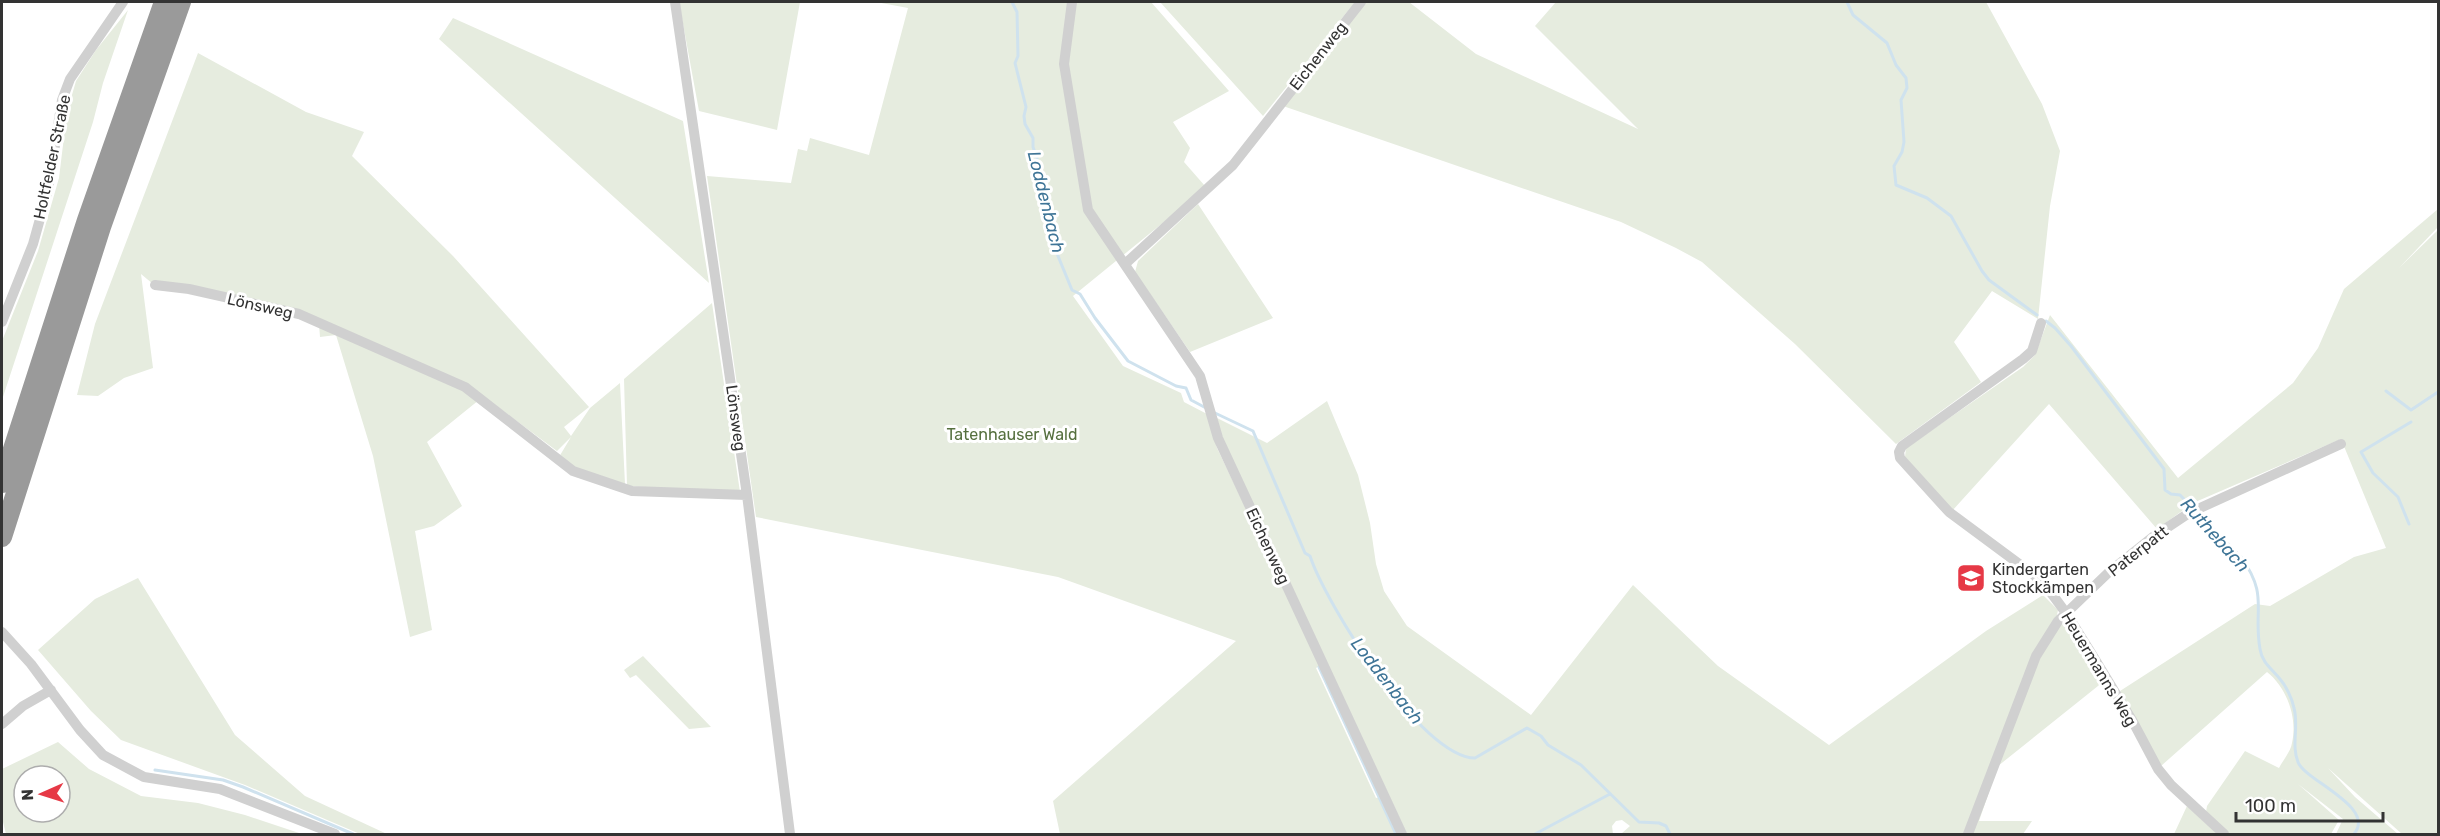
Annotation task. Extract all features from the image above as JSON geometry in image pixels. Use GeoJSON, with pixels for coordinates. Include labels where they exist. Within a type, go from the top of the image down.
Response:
{"type":"FeatureCollection","features":[{"type":"Feature","properties":{"kind":"highway"},"geometry":{"type":"LineString","coordinates":[[2,483],[91,209],[164,2]]}},
{"type":"Feature","properties":{"kind":"highway"},"geometry":{"type":"LineString","coordinates":[[2,537],[102,228],[181,2]]}},
{"type":"Feature","properties":{"kind":"street","name":"Holtfelder Straße"},"geometry":{"type":"LineString","coordinates":[[2,322],[33,244],[48,190],[62,100],[66,89],[87,52],[123,2]]}},
{"type":"Feature","properties":{"kind":"street","name":"Lönsweg"},"geometry":{"type":"LineString","coordinates":[[675,2],[747,495],[790,834]]}},
{"type":"Feature","properties":{"kind":"street","name":"Eichenweg"},"geometry":{"type":"LineString","coordinates":[[1072,2],[1064,64],[1088,210],[1200,376],[1218,438],[1402,834]]}},
{"type":"Feature","properties":{"kind":"street","name":"Eichenweg"},"geometry":{"type":"LineString","coordinates":[[1125,264],[1233,165],[1361,2]]}},
{"type":"Feature","properties":{"kind":"street","name":"Lönsweg"},"geometry":{"type":"LineString","coordinates":[[155,285],[189,289],[299,314],[465,387],[573,471],[632,491],[747,495]]}},
{"type":"Feature","properties":{"kind":"street","name":"Heuermanns Weg"},"geometry":{"type":"LineString","coordinates":[[2041,323],[2032,351],[1902,447],[1899,452],[1900,458],[1949,512],[2034,575],[2066,613],[2132,720],[2158,770],[2224,834]]}},
{"type":"Feature","properties":{"kind":"street","name":"Paterpatt"},"geometry":{"type":"LineString","coordinates":[[1968,834],[2036,656],[2050,632],[2066,613],[2108,573],[2153,537],[2189,513],[2341,444]]}},
{"type":"Feature","properties":{"kind":"street"},"geometry":{"type":"LineString","coordinates":[[4,634],[51,690],[64,711],[103,755],[130,770],[162,781],[220,789],[335,834]]}},
{"type":"Feature","properties":{"kind":"street"},"geometry":{"type":"LineString","coordinates":[[2,724],[23,706],[51,690]]}},
{"type":"Feature","properties":{"kind":"green space"},"geometry":{"type":"Polygon","coordinates":[[[679,2],[800,2],[777,130],[699,111],[679,2]]]}},
{"type":"Feature","properties":{"kind":"green space","name":"Tatenhauser Wald"},"geometry":{"type":"Polygon","coordinates":[[[876,2],[1151,2],[1229,91],[1173,122],[1190,148],[1184,162],[1205,186],[1073,296],[1123,366],[1181,393],[1184,402],[1207,414],[1217,448],[1321,665],[1316,668],[1376,798],[1380,797],[1398,834],[1060,834],[1053,801],[1236,641],[1058,577],[756,517],[707,176],[791,183],[798,149],[807,151],[810,138],[869,155],[908,8],[876,2]]]}},
{"type":"Feature","properties":{"kind":"green space"},"geometry":{"type":"Polygon","coordinates":[[[1160,2],[1355,2],[1263,116],[1160,2]]]}},
{"type":"Feature","properties":{"kind":"green space"},"geometry":{"type":"Polygon","coordinates":[[[1366,2],[1409,2],[1476,54],[1638,129],[1535,26],[1556,2],[1986,2],[2042,104],[2060,151],[2050,206],[2038,319],[1992,291],[1954,342],[1981,382],[1896,444],[1795,344],[1702,262],[1621,222],[1283,106],[1366,2]]]}},
{"type":"Feature","properties":{"kind":"green space"},"geometry":{"type":"Polygon","coordinates":[[[128,10],[2,400],[2,341],[38,251],[59,178],[67,112],[76,81],[96,50],[128,10]]]}},
{"type":"Feature","properties":{"kind":"green space"},"geometry":{"type":"Polygon","coordinates":[[[453,18],[683,121],[709,283],[439,39],[453,18]]]}},
{"type":"Feature","properties":{"kind":"green space"},"geometry":{"type":"Polygon","coordinates":[[[198,53],[306,112],[364,132],[352,156],[453,256],[589,407],[564,427],[571,436],[590,408],[620,383],[625,484],[575,468],[559,457],[571,437],[557,451],[486,398],[479,400],[427,442],[462,506],[434,526],[415,531],[432,630],[410,637],[373,456],[336,335],[320,337],[319,324],[301,313],[153,284],[141,274],[153,368],[124,378],[98,396],[77,395],[95,324],[198,53]]]}},
{"type":"Feature","properties":{"kind":"green space"},"geometry":{"type":"Polygon","coordinates":[[[1198,204],[1273,318],[1190,352],[1135,272],[1138,261],[1198,204]]]}},
{"type":"Feature","properties":{"kind":"green space"},"geometry":{"type":"Polygon","coordinates":[[[2438,209],[2438,227],[2399,268],[2438,230],[2438,834],[2402,834],[2328,768],[2355,797],[2398,834],[2336,834],[2343,819],[2298,784],[2339,820],[2331,834],[2229,834],[2206,812],[2207,806],[2245,751],[2279,768],[2291,746],[2292,713],[2285,694],[2274,678],[2267,672],[2161,766],[2120,691],[2255,604],[2270,606],[2354,557],[2386,548],[2341,439],[2193,503],[2157,529],[2049,404],[1952,511],[1905,457],[1906,448],[2023,367],[2035,355],[2050,315],[2178,478],[2293,383],[2318,348],[2344,289],[2438,209]]]}},
{"type":"Feature","properties":{"kind":"green space"},"geometry":{"type":"Polygon","coordinates":[[[712,303],[740,492],[627,486],[624,379],[712,303]]]}},
{"type":"Feature","properties":{"kind":"green space"},"geometry":{"type":"Polygon","coordinates":[[[1327,401],[1358,475],[1370,523],[1376,564],[1384,591],[1407,626],[1531,715],[1633,585],[1718,666],[1829,745],[1986,631],[2043,595],[2058,610],[2057,615],[2066,622],[2103,682],[1998,766],[1979,821],[2032,821],[2023,834],[1621,834],[1630,826],[1622,820],[1616,821],[1612,826],[1613,834],[1407,834],[1222,437],[1217,418],[1267,443],[1327,401]]]}},
{"type":"Feature","properties":{"kind":"green space"},"geometry":{"type":"Polygon","coordinates":[[[138,578],[235,735],[305,796],[387,834],[360,834],[245,785],[121,740],[91,711],[38,650],[95,599],[138,578]]]}},
{"type":"Feature","properties":{"kind":"green space"},"geometry":{"type":"Polygon","coordinates":[[[643,656],[711,727],[689,729],[636,675],[630,678],[624,670],[643,656]]]}},
{"type":"Feature","properties":{"kind":"green space"},"geometry":{"type":"Polygon","coordinates":[[[58,742],[89,769],[141,796],[198,803],[245,815],[302,834],[6,834],[2,818],[2,769],[12,764],[12,824],[72,824],[72,764],[12,764],[58,742]]]}},
{"type":"Feature","properties":{"kind":"green space"},"geometry":{"type":"Polygon","coordinates":[[[2187,806],[2217,834],[2174,834],[2187,806]]]}},
{"type":"Feature","properties":{"kind":"waterway","name":"Loddenbach"},"geometry":{"type":"LineString","coordinates":[[1012,2],[1017,12],[1018,56],[1015,63],[1026,107],[1025,124],[1033,138],[1037,158],[1035,171],[1051,239],[1072,290],[1080,294],[1128,361],[1176,386],[1186,388],[1191,400],[1206,408]]}},
{"type":"Feature","properties":{"kind":"waterway","name":"Ruthebach"},"geometry":{"type":"LineString","coordinates":[[1847,2],[1853,15],[1887,43],[1896,65],[1906,78],[1907,88],[1901,100],[1904,142],[1902,152],[1894,166],[1896,185],[1927,198],[1951,216],[1989,280],[2037,315]]}},
{"type":"Feature","properties":{"kind":"waterway","name":"Ruthebach"},"geometry":{"type":"LineString","coordinates":[[2046,321],[2071,346],[2164,469],[2165,490],[2171,494],[2180,495],[2241,557],[2250,571],[2257,593],[2261,654],[2284,685],[2293,704],[2296,722],[2295,749],[2298,762],[2303,769],[2348,804],[2356,814],[2358,824],[2354,834]]}},
{"type":"Feature","properties":{"kind":"waterway"},"geometry":{"type":"LineString","coordinates":[[2386,391],[2411,410],[2438,392]]}},
{"type":"Feature","properties":{"kind":"waterway","name":"Loddenbach"},"geometry":{"type":"LineString","coordinates":[[1215,413],[1253,431],[1305,553],[1310,556],[1335,608],[1378,675],[1429,733],[1453,751],[1475,758],[1527,728],[1541,736],[1548,745],[1581,765],[1639,822],[1659,823],[1666,826],[1670,834]]}},
{"type":"Feature","properties":{"kind":"waterway"},"geometry":{"type":"LineString","coordinates":[[2409,524],[2398,497],[2373,473],[2361,452],[2411,422]]}},
{"type":"Feature","properties":{"kind":"waterway"},"geometry":{"type":"LineString","coordinates":[[1319,667],[1396,834]]}},
{"type":"Feature","properties":{"kind":"waterway"},"geometry":{"type":"LineString","coordinates":[[155,770],[223,780],[353,834]]}},
{"type":"Feature","properties":{"kind":"waterway"},"geometry":{"type":"LineString","coordinates":[[1535,834],[1610,794]]}},
{"type":"Feature","properties":{"kind":"place","name":"Kindergarten Stockkämpen"},"geometry":{"type":"Point","coordinates":[1971,578]}}]}
